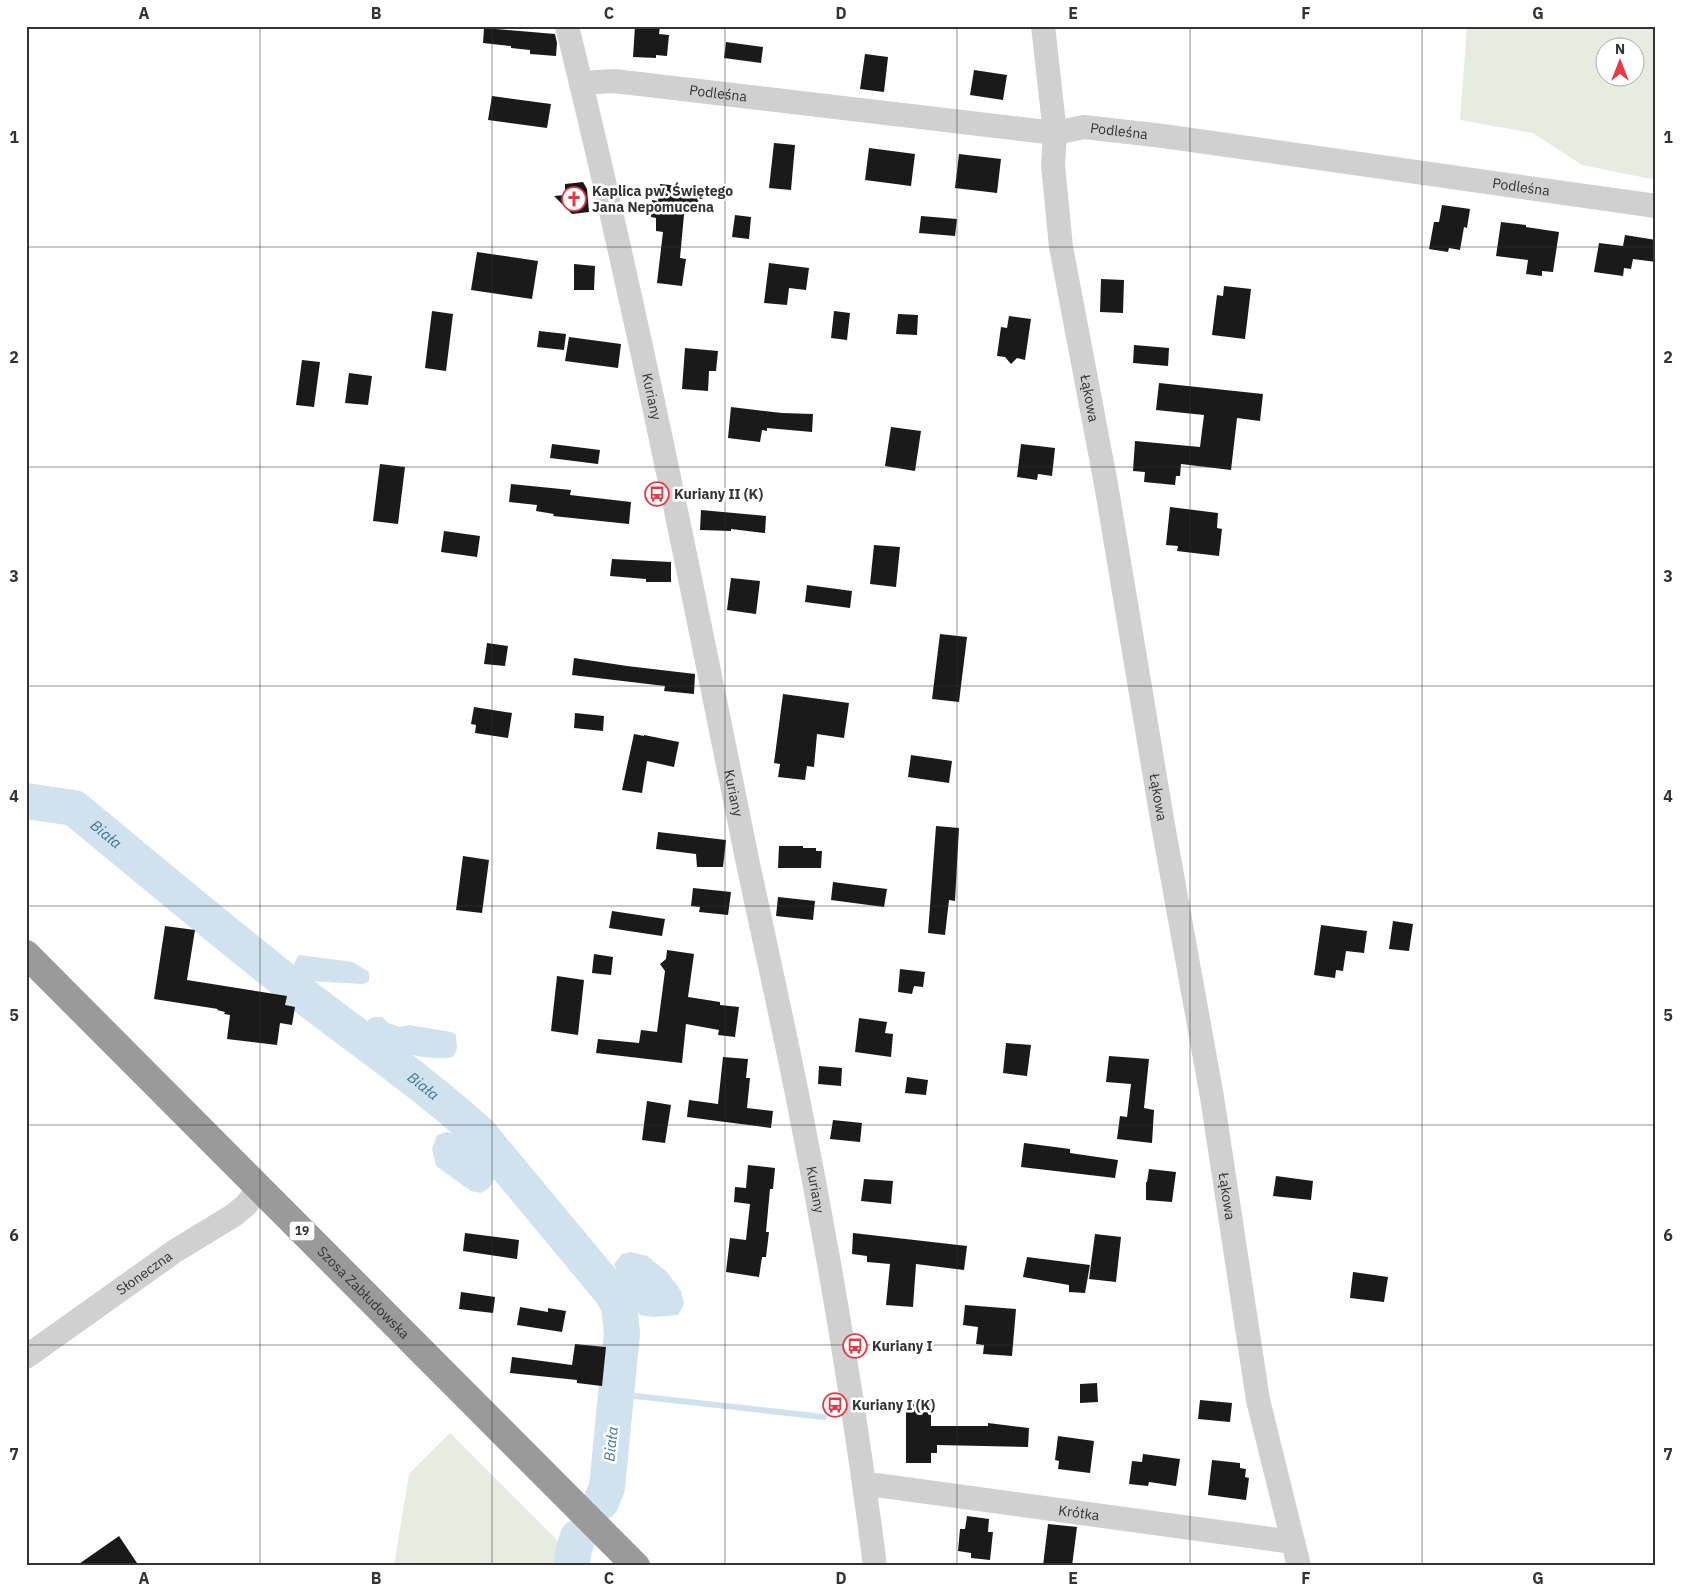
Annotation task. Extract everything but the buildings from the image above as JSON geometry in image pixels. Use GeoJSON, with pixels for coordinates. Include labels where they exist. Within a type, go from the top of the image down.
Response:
{"type":"FeatureCollection","features":[{"type":"Feature","properties":{"kind":"highway","name":"Szosa Zabłudowska"},"geometry":{"type":"LineString","coordinates":[[26,954],[636,1566]]}},
{"type":"Feature","properties":{"kind":"street","name":"Kuriany"},"geometry":{"type":"LineString","coordinates":[[567,26],[672,488],[798,1101],[838,1314],[865,1487],[875,1566]]}},
{"type":"Feature","properties":{"kind":"street","name":"Łąkowa"},"geometry":{"type":"LineString","coordinates":[[1043,26],[1055,133],[1053,165],[1061,247],[1106,484],[1163,825],[1212,1097],[1258,1400],[1300,1566]]}},
{"type":"Feature","properties":{"kind":"street","name":"Podleśna"},"geometry":{"type":"LineString","coordinates":[[581,83],[614,81],[1055,133],[1084,127],[1163,136],[1656,206]]}},
{"type":"Feature","properties":{"kind":"street","name":"Słoneczna"},"geometry":{"type":"LineString","coordinates":[[26,1357],[175,1251],[234,1215],[246,1205],[259,1188]]}},
{"type":"Feature","properties":{"kind":"street","name":"Krótka"},"geometry":{"type":"LineString","coordinates":[[865,1487],[876,1485],[1294,1542]]}},
{"type":"Feature","properties":{"kind":"shaded area"},"geometry":{"type":"Polygon","coordinates":[[[1467,26],[1656,26],[1656,180],[1582,165],[1533,133],[1460,120],[1467,26]]]}},
{"type":"Feature","properties":{"kind":"shaded area"},"geometry":{"type":"Polygon","coordinates":[[[450,1433],[561,1544],[557,1566],[394,1566],[409,1474],[450,1433]]]}},
{"type":"Feature","properties":{"kind":"water"},"geometry":{"type":"Polygon","coordinates":[[[299,955],[353,962],[369,972],[369,981],[363,984],[310,981],[300,976],[294,963],[299,955]]]}},
{"type":"Feature","properties":{"kind":"water"},"geometry":{"type":"Polygon","coordinates":[[[374,1017],[382,1017],[388,1023],[400,1027],[409,1025],[451,1032],[456,1035],[457,1049],[453,1057],[447,1058],[422,1057],[397,1051],[365,1030],[368,1020],[374,1017]]]}},
{"type":"Feature","properties":{"kind":"water"},"geometry":{"type":"Polygon","coordinates":[[[447,1132],[463,1136],[496,1176],[489,1188],[481,1193],[471,1191],[436,1166],[432,1149],[437,1135],[447,1132]]]}},
{"type":"Feature","properties":{"kind":"water"},"geometry":{"type":"Polygon","coordinates":[[[631,1252],[647,1256],[667,1272],[681,1291],[684,1304],[678,1315],[653,1317],[640,1315],[629,1301],[614,1264],[622,1254],[631,1252]]]}},
{"type":"Feature","properties":{"kind":"waterway","name":"Biała"},"geometry":{"type":"LineString","coordinates":[[26,801],[74,808],[312,1002],[459,1115],[479,1133],[612,1293],[619,1306],[622,1333],[607,1487],[601,1502]]}},
{"type":"Feature","properties":{"kind":"waterway"},"geometry":{"type":"LineString","coordinates":[[617,1394],[824,1417]]}},
{"type":"Feature","properties":{"kind":"waterway","name":"Biała"},"geometry":{"type":"LineString","coordinates":[[571,1566],[578,1537]]}},
{"type":"Feature","properties":{"kind":"place","name":"Kaplica pw. Świętego Jana Nepomucena"},"geometry":{"type":"Point","coordinates":[574,199]}},
{"type":"Feature","properties":{"kind":"place","name":"Kuriany II (K)"},"geometry":{"type":"Point","coordinates":[657,494]}},
{"type":"Feature","properties":{"kind":"place","name":"Kuriany I"},"geometry":{"type":"Point","coordinates":[855,1346]}},
{"type":"Feature","properties":{"kind":"place","name":"Kuriany I (K)"},"geometry":{"type":"Point","coordinates":[835,1405]}}]}
